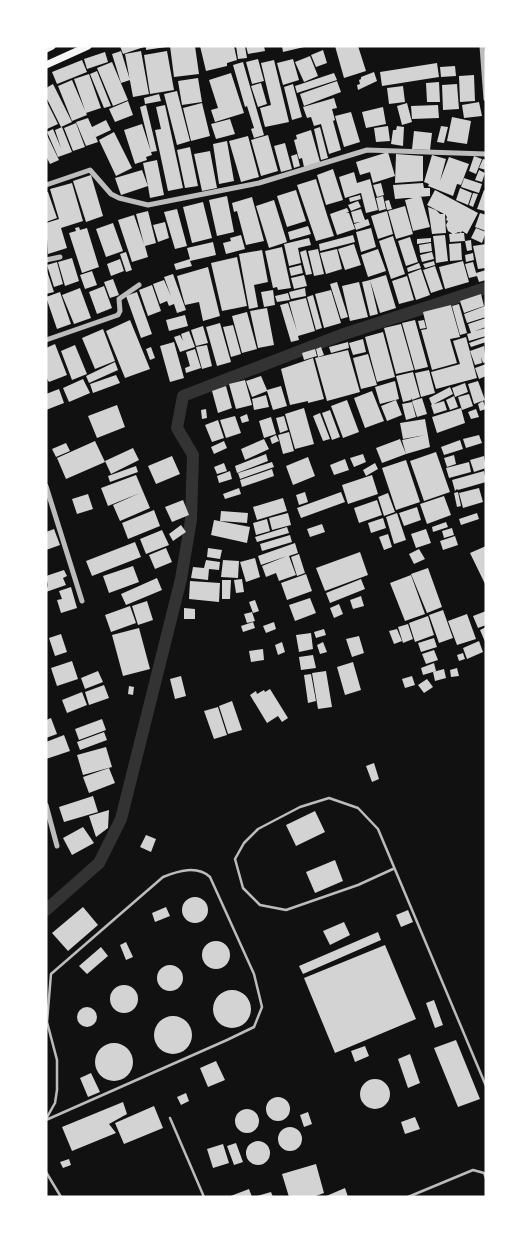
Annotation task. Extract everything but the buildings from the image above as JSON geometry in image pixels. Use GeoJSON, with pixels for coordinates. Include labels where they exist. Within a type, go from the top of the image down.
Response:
{"type":"FeatureCollection","features":[{"type":"Feature","properties":{"kind":"main road"},"geometry":{"type":"LineString","coordinates":[[46,49],[52,46]]}},
{"type":"Feature","properties":{"kind":"main road"},"geometry":{"type":"LineString","coordinates":[[46,65],[88,46]]}},
{"type":"Feature","properties":{"kind":"street"},"geometry":{"type":"LineString","coordinates":[[482,46],[486,99]]}},
{"type":"Feature","properties":{"kind":"street"},"geometry":{"type":"LineString","coordinates":[[46,185],[90,170],[111,194],[119,198],[148,205],[259,183],[371,150],[486,154]]}},
{"type":"Feature","properties":{"kind":"street"},"geometry":{"type":"LineString","coordinates":[[46,260],[60,257]]}},
{"type":"Feature","properties":{"kind":"street"},"geometry":{"type":"LineString","coordinates":[[46,340],[118,315],[120,311],[118,301],[139,285]]}},
{"type":"Feature","properties":{"kind":"street"},"geometry":{"type":"LineString","coordinates":[[46,486],[82,601]]}},
{"type":"Feature","properties":{"kind":"street"},"geometry":{"type":"LineString","coordinates":[[46,805],[57,846]]}},
{"type":"Feature","properties":{"kind":"lane"},"geometry":{"type":"LineString","coordinates":[[394,869],[358,885],[286,910],[260,905],[243,888],[235,859],[244,843],[258,830],[300,806],[329,798],[358,808],[378,829],[486,1086]]}},
{"type":"Feature","properties":{"kind":"lane"},"geometry":{"type":"LineString","coordinates":[[179,870],[204,871],[210,876],[254,974],[262,1007],[254,1027],[46,1120],[55,1103],[57,1090],[57,1060],[47,1022],[51,974],[163,877],[179,870]]}},
{"type":"Feature","properties":{"kind":"lane"},"geometry":{"type":"LineString","coordinates":[[46,972],[51,974]]}},
{"type":"Feature","properties":{"kind":"lane"},"geometry":{"type":"LineString","coordinates":[[170,1118],[204,1197]]}},
{"type":"Feature","properties":{"kind":"lane"},"geometry":{"type":"LineString","coordinates":[[408,1197],[474,1170],[484,1173],[486,1178]]}},
{"type":"Feature","properties":{"kind":"lane"},"geometry":{"type":"LineString","coordinates":[[46,1172],[61,1197]]}},
{"type":"Feature","properties":{"kind":"waterway"},"geometry":{"type":"LineString","coordinates":[[46,910],[99,863],[121,819],[181,579],[191,520],[193,455],[177,428],[183,396],[341,335],[486,288]]}}]}
